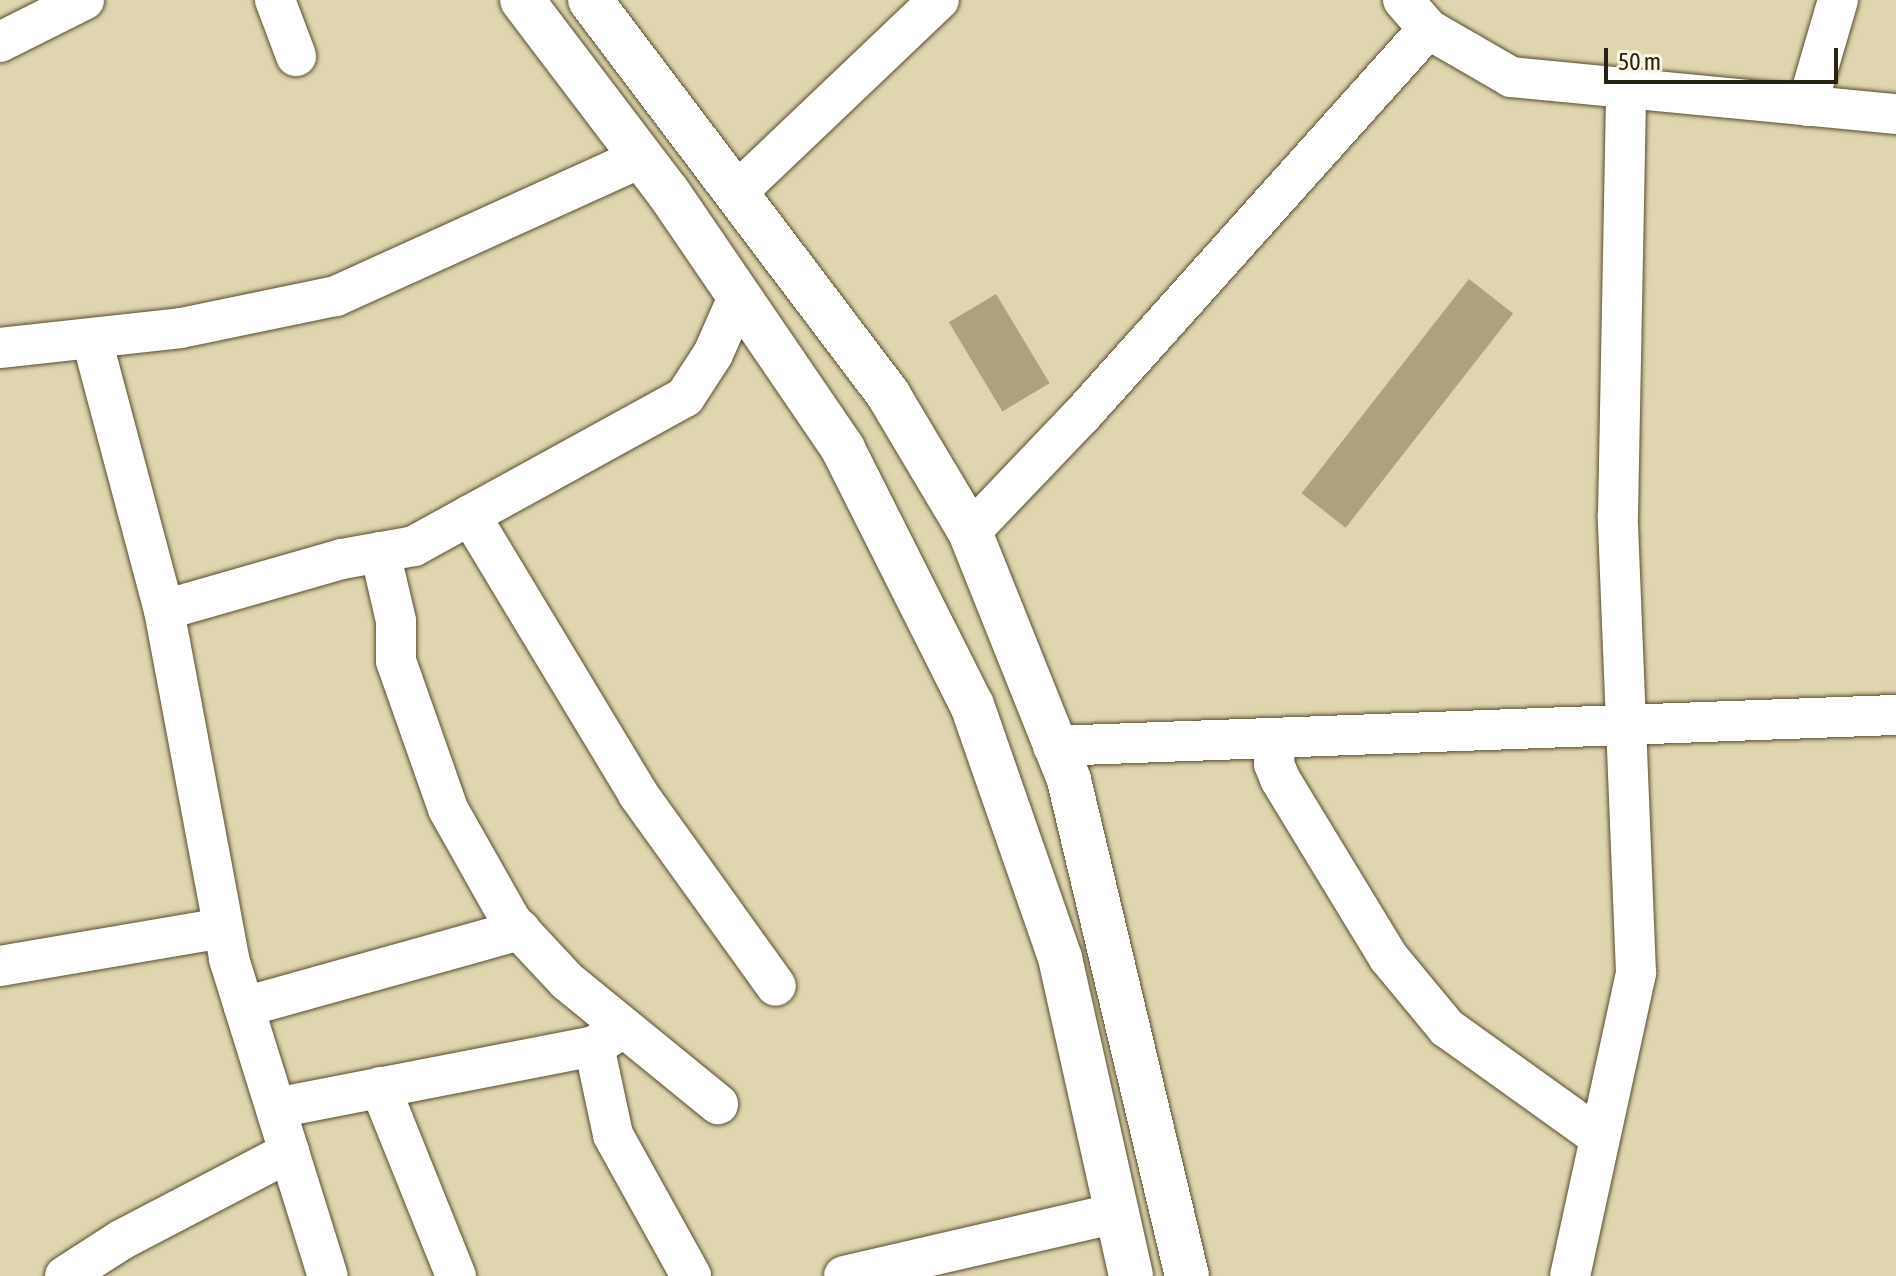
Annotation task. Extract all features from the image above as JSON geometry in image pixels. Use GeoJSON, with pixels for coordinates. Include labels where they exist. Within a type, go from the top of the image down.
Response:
{"type":"FeatureCollection","features":[{"type":"Feature","properties":{"kind":"main road"},"geometry":{"type":"LineString","coordinates":[[522,0],[642,157],[843,449],[972,705],[1060,958],[1131,1276]]}},
{"type":"Feature","properties":{"kind":"main road"},"geometry":{"type":"LineString","coordinates":[[590,0],[889,396],[970,532],[1069,780],[1187,1276]]}},
{"type":"Feature","properties":{"kind":"street"},"geometry":{"type":"LineString","coordinates":[[275,0],[296,56]]}},
{"type":"Feature","properties":{"kind":"street"},"geometry":{"type":"LineString","coordinates":[[736,193],[939,0]]}},
{"type":"Feature","properties":{"kind":"street"},"geometry":{"type":"LineString","coordinates":[[1807,106],[1838,0]]}},
{"type":"Feature","properties":{"kind":"street"},"geometry":{"type":"LineString","coordinates":[[0,42],[78,1]]}},
{"type":"Feature","properties":{"kind":"street"},"geometry":{"type":"LineString","coordinates":[[970,532],[1082,415],[1415,14],[1511,77],[1896,114]]}},
{"type":"Feature","properties":{"kind":"street"},"geometry":{"type":"LineString","coordinates":[[1570,1276],[1598,1136],[1636,973],[1618,515],[1626,89]]}},
{"type":"Feature","properties":{"kind":"street"},"geometry":{"type":"LineString","coordinates":[[0,348],[181,328],[336,296],[642,157]]}},
{"type":"Feature","properties":{"kind":"street"},"geometry":{"type":"LineString","coordinates":[[164,610],[380,552],[414,546],[685,397],[713,354],[739,295]]}},
{"type":"Feature","properties":{"kind":"street"},"geometry":{"type":"LineString","coordinates":[[92,340],[164,610],[223,928],[244,1007],[328,1276]]}},
{"type":"Feature","properties":{"kind":"street"},"geometry":{"type":"LineString","coordinates":[[470,515],[638,794],[776,986]]}},
{"type":"Feature","properties":{"kind":"street"},"geometry":{"type":"LineString","coordinates":[[380,552],[396,621],[396,661],[448,809],[520,930],[567,981],[609,1037],[718,1104]]}},
{"type":"Feature","properties":{"kind":"street"},"geometry":{"type":"LineString","coordinates":[[1053,746],[1896,715]]}},
{"type":"Feature","properties":{"kind":"street"},"geometry":{"type":"LineString","coordinates":[[1275,738],[1274,764],[1280,779],[1389,958],[1447,1028],[1598,1136]]}},
{"type":"Feature","properties":{"kind":"street"},"geometry":{"type":"LineString","coordinates":[[0,966],[223,928]]}},
{"type":"Feature","properties":{"kind":"street"},"geometry":{"type":"LineString","coordinates":[[244,1007],[520,930]]}},
{"type":"Feature","properties":{"kind":"street"},"geometry":{"type":"LineString","coordinates":[[276,1108],[609,1037]]}},
{"type":"Feature","properties":{"kind":"street"},"geometry":{"type":"LineString","coordinates":[[609,1037],[613,1135],[691,1276]]}},
{"type":"Feature","properties":{"kind":"street"},"geometry":{"type":"LineString","coordinates":[[380,1087],[456,1276]]}},
{"type":"Feature","properties":{"kind":"street"},"geometry":{"type":"LineString","coordinates":[[65,1276],[121,1240],[289,1152]]}},
{"type":"Feature","properties":{"kind":"street"},"geometry":{"type":"LineString","coordinates":[[844,1276],[1116,1213]]}},
{"type":"Feature","properties":{"kind":"building"},"geometry":{"type":"Polygon","coordinates":[[[1469,279],[1513,313],[1346,528],[1302,493],[1469,279]]]}},
{"type":"Feature","properties":{"kind":"building"},"geometry":{"type":"Polygon","coordinates":[[[996,294],[1050,383],[1002,411],[949,322],[996,294]]]}}]}
